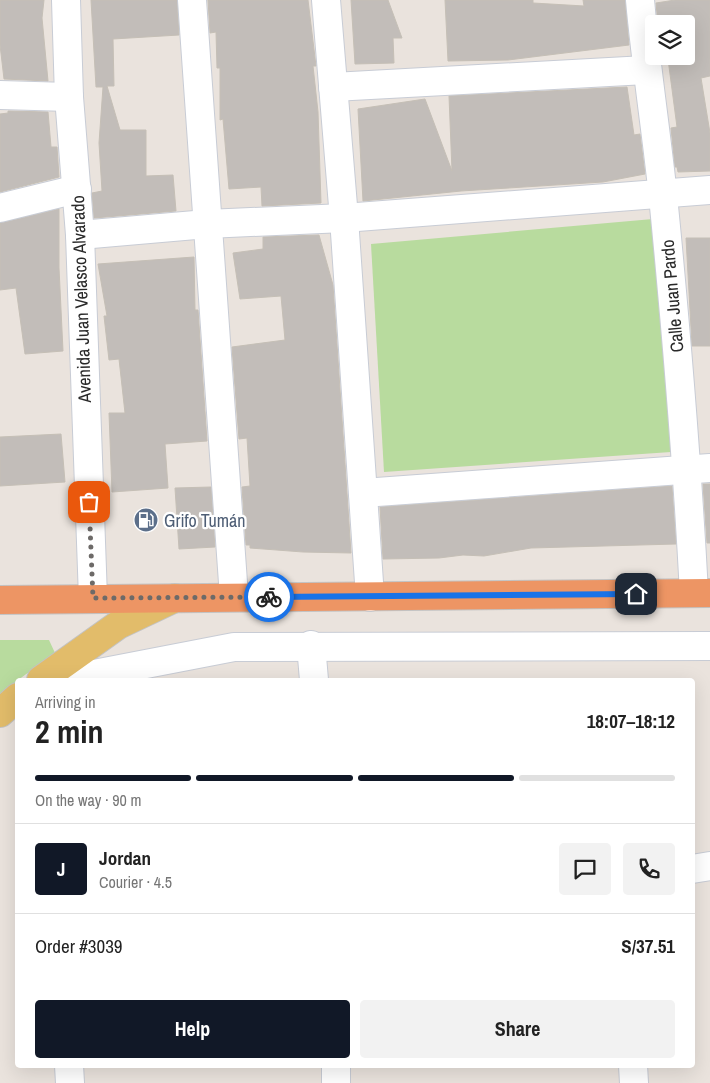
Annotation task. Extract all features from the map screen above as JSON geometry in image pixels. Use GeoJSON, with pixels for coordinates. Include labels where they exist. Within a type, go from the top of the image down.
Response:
{"type":"FeatureCollection","features":[{"type":"Feature","properties":{"kind":"highway"},"geometry":{"type":"LineString","coordinates":[[0,600],[702,593]]}},
{"type":"Feature","properties":{"kind":"main road"},"geometry":{"type":"LineString","coordinates":[[44,678],[118,626],[175,598]]}},
{"type":"Feature","properties":{"kind":"main road"},"geometry":{"type":"LineString","coordinates":[[0,713],[15,700]]}},
{"type":"Feature","properties":{"kind":"street","name":"Avenida Juan Velasco Alvarado"},"geometry":{"type":"LineString","coordinates":[[66,0],[69,97],[80,235],[93,598]]}},
{"type":"Feature","properties":{"kind":"street"},"geometry":{"type":"LineString","coordinates":[[192,0],[234,597]]}},
{"type":"Feature","properties":{"kind":"street"},"geometry":{"type":"LineString","coordinates":[[326,0],[344,218],[370,597]]}},
{"type":"Feature","properties":{"kind":"street","name":"Calle Juan Pardo"},"geometry":{"type":"LineString","coordinates":[[640,0],[646,70],[699,469],[702,593]]}},
{"type":"Feature","properties":{"kind":"street"},"geometry":{"type":"LineString","coordinates":[[333,87],[646,70]]}},
{"type":"Feature","properties":{"kind":"street"},"geometry":{"type":"LineString","coordinates":[[0,95],[69,97]]}},
{"type":"Feature","properties":{"kind":"street"},"geometry":{"type":"LineString","coordinates":[[0,208],[77,189]]}},
{"type":"Feature","properties":{"kind":"street"},"geometry":{"type":"LineString","coordinates":[[80,235],[207,224],[344,218],[710,190]]}},
{"type":"Feature","properties":{"kind":"street"},"geometry":{"type":"LineString","coordinates":[[363,493],[699,469]]}},
{"type":"Feature","properties":{"kind":"street"},"geometry":{"type":"LineString","coordinates":[[311,645],[314,678]]}},
{"type":"Feature","properties":{"kind":"street"},"geometry":{"type":"LineString","coordinates":[[74,678],[234,647],[311,645],[710,646]]}},
{"type":"Feature","properties":{"kind":"street"},"geometry":{"type":"LineString","coordinates":[[695,868],[710,866]]}},
{"type":"Feature","properties":{"kind":"street"},"geometry":{"type":"LineString","coordinates":[[70,1068],[70,1083]]}},
{"type":"Feature","properties":{"kind":"street"},"geometry":{"type":"LineString","coordinates":[[336,1068],[336,1083]]}},
{"type":"Feature","properties":{"kind":"street"},"geometry":{"type":"LineString","coordinates":[[634,1068],[634,1083]]}},
{"type":"Feature","properties":{"kind":"green space"},"geometry":{"type":"Polygon","coordinates":[[[653,219],[671,452],[384,472],[371,244],[653,219]]]}},
{"type":"Feature","properties":{"kind":"green space"},"geometry":{"type":"Polygon","coordinates":[[[0,640],[49,640],[55,653],[21,678],[15,678],[15,683],[0,696],[0,640]]]}},
{"type":"Feature","properties":{"kind":"building"},"geometry":{"type":"Polygon","coordinates":[[[0,0],[44,0],[42,18],[48,81],[4,79],[0,45],[0,0]]]}},
{"type":"Feature","properties":{"kind":"building"},"geometry":{"type":"Polygon","coordinates":[[[91,0],[177,0],[179,35],[113,39],[114,86],[107,86],[120,130],[146,130],[146,176],[173,175],[176,211],[94,218],[92,193],[102,191],[99,143],[103,87],[96,87],[91,0]]]}},
{"type":"Feature","properties":{"kind":"building"},"geometry":{"type":"Polygon","coordinates":[[[208,0],[308,0],[316,66],[313,66],[318,112],[321,203],[262,206],[261,187],[229,189],[223,119],[220,120],[220,68],[217,68],[216,32],[210,33],[208,0]]]}},
{"type":"Feature","properties":{"kind":"building"},"geometry":{"type":"Polygon","coordinates":[[[351,0],[388,0],[402,38],[393,38],[394,63],[355,64],[351,0]]]}},
{"type":"Feature","properties":{"kind":"building"},"geometry":{"type":"Polygon","coordinates":[[[445,0],[533,0],[533,3],[584,6],[583,0],[625,0],[629,45],[508,60],[448,61],[445,0]]]}},
{"type":"Feature","properties":{"kind":"building"},"geometry":{"type":"Polygon","coordinates":[[[675,0],[710,0],[710,76],[701,78],[710,133],[710,171],[678,172],[677,167],[675,167],[671,128],[677,127],[669,65],[695,65],[695,15],[657,15],[656,3],[675,0]]]}},
{"type":"Feature","properties":{"kind":"building"},"geometry":{"type":"Polygon","coordinates":[[[627,87],[634,135],[640,134],[645,174],[603,182],[461,191],[363,201],[358,109],[425,99],[452,171],[449,96],[627,87]]]}},
{"type":"Feature","properties":{"kind":"building"},"geometry":{"type":"Polygon","coordinates":[[[8,111],[48,112],[51,147],[57,147],[59,177],[0,192],[0,114],[8,113],[8,111]]]}},
{"type":"Feature","properties":{"kind":"building"},"geometry":{"type":"Polygon","coordinates":[[[59,209],[59,268],[63,351],[25,354],[16,288],[0,290],[0,223],[59,209]]]}},
{"type":"Feature","properties":{"kind":"building"},"geometry":{"type":"Polygon","coordinates":[[[319,235],[333,285],[351,553],[250,548],[250,545],[246,545],[242,487],[250,486],[247,438],[239,439],[232,347],[285,340],[281,296],[240,299],[233,253],[263,249],[263,237],[319,235]]]}},
{"type":"Feature","properties":{"kind":"building"},"geometry":{"type":"Polygon","coordinates":[[[686,238],[710,238],[710,346],[692,346],[686,238]]]}},
{"type":"Feature","properties":{"kind":"building"},"geometry":{"type":"Polygon","coordinates":[[[194,257],[195,310],[198,310],[207,441],[165,444],[168,488],[112,492],[109,413],[125,413],[119,359],[109,360],[104,316],[107,316],[98,264],[194,257]]]}},
{"type":"Feature","properties":{"kind":"building"},"geometry":{"type":"Polygon","coordinates":[[[61,434],[65,482],[0,486],[0,437],[61,434]]]}},
{"type":"Feature","properties":{"kind":"building"},"geometry":{"type":"Polygon","coordinates":[[[703,484],[710,484],[710,543],[707,543],[703,484]]]}},
{"type":"Feature","properties":{"kind":"building"},"geometry":{"type":"Polygon","coordinates":[[[672,486],[676,544],[531,548],[484,556],[463,555],[439,558],[383,559],[380,507],[672,486]]]}},
{"type":"Feature","properties":{"kind":"building"},"geometry":{"type":"Polygon","coordinates":[[[211,487],[215,547],[179,549],[175,488],[211,487]]]}},
{"type":"Feature","properties":{"kind":"way so far"},"geometry":{"type":"LineString","coordinates":[[89,502],[93,598],[269,597]]}},
{"type":"Feature","properties":{"kind":"place","name":"Grifo Tumán"},"geometry":{"type":"Point","coordinates":[146,520]}},
{"type":"Feature","properties":{"kind":"route"},"geometry":{"type":"LineString","coordinates":[[269,597],[636,594]]}}]}
